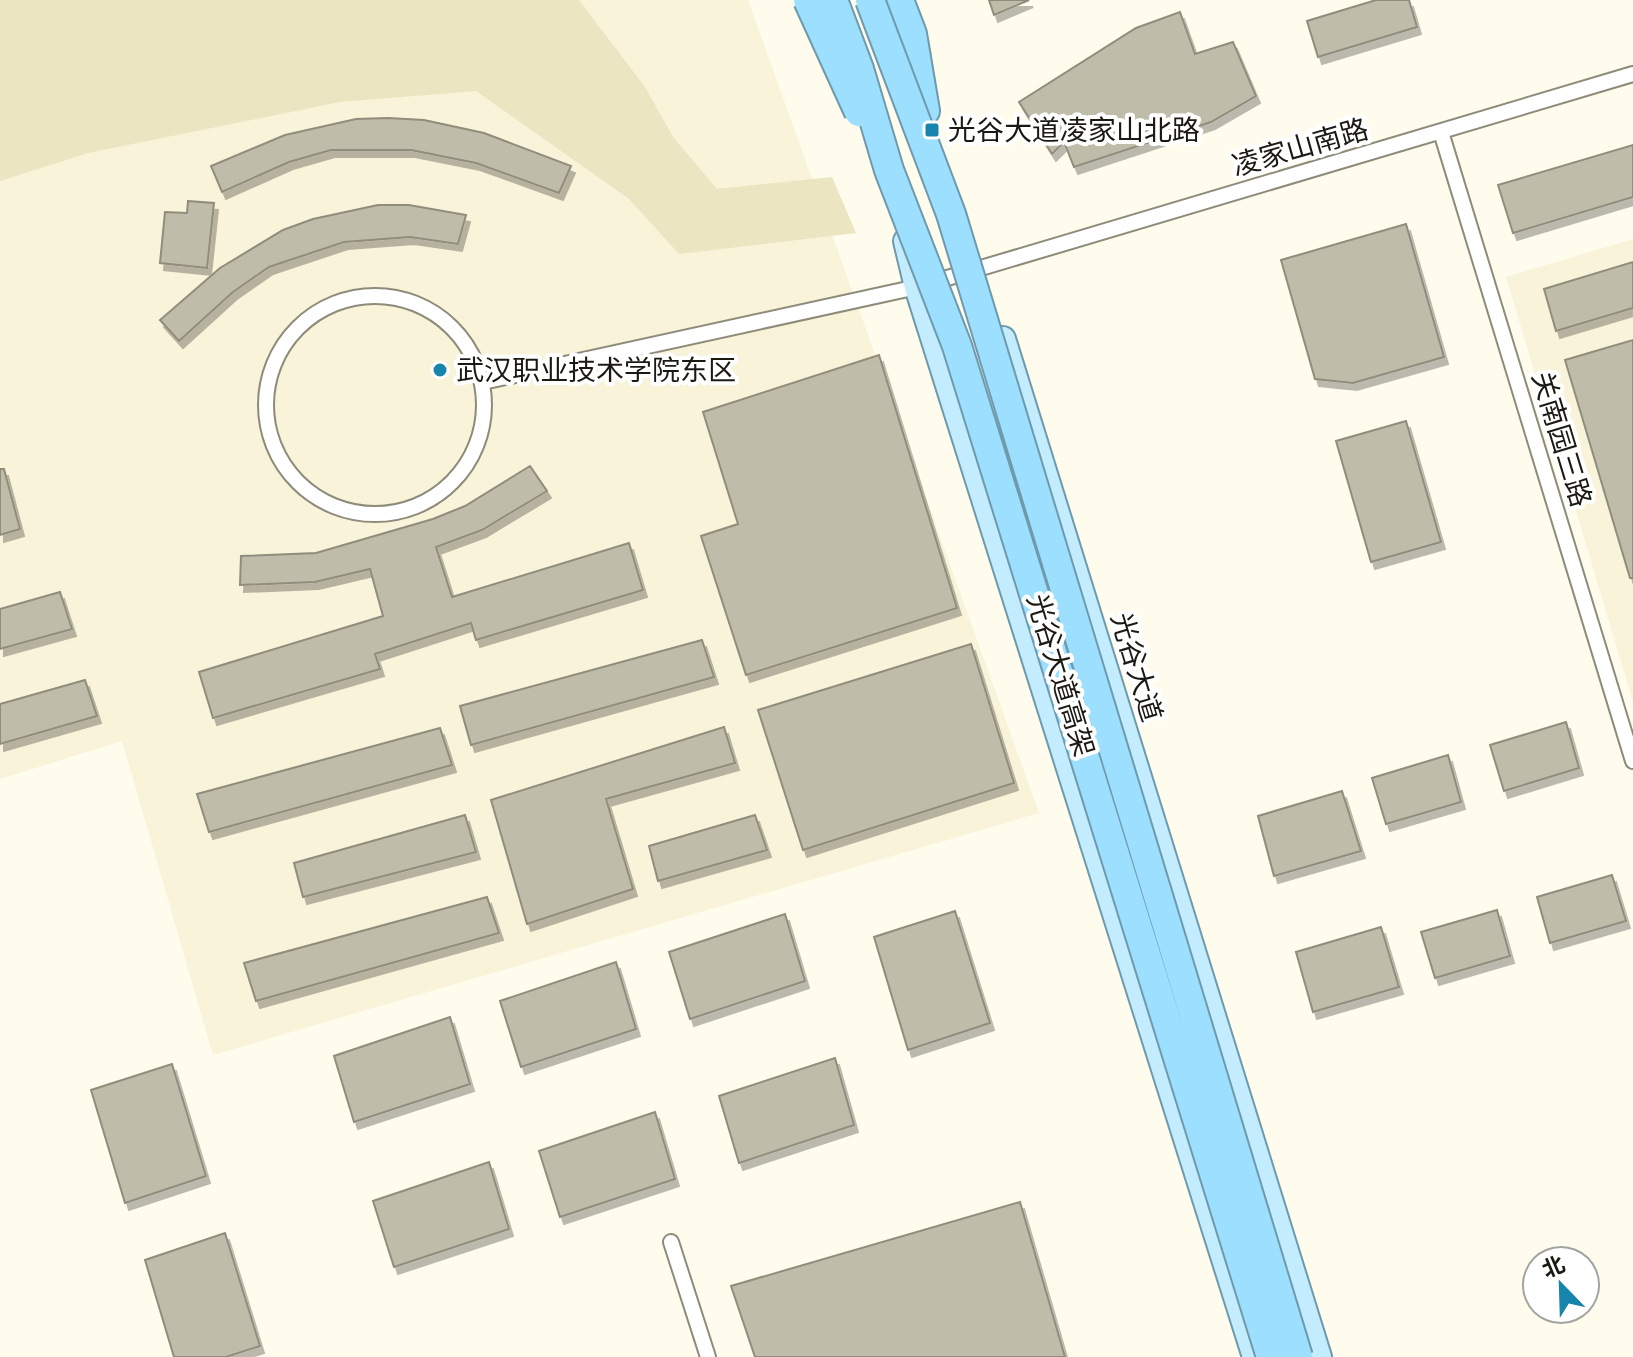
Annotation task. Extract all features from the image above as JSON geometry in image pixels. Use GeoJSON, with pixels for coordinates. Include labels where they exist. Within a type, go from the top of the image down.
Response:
{"type":"FeatureCollection","features":[{"type":"Feature","properties":{"kind":"highway"},"geometry":{"type":"LineString","coordinates":[[808,0],[840,76],[889,170]]}},
{"type":"Feature","properties":{"kind":"highway","name":"光谷大道高架"},"geometry":{"type":"LineString","coordinates":[[833,0],[859,69],[889,170],[957,346],[1271,1357]]}},
{"type":"Feature","properties":{"kind":"highway","name":"光谷大道高架"},"geometry":{"type":"LineString","coordinates":[[870,0],[951,214],[1298,1357]]}},
{"type":"Feature","properties":{"kind":"highway"},"geometry":{"type":"LineString","coordinates":[[899,0],[912,34],[925,111]]}},
{"type":"Feature","properties":{"kind":"main road"},"geometry":{"type":"LineString","coordinates":[[827,0],[902,222],[917,287],[1255,1357]]}},
{"type":"Feature","properties":{"kind":"main road","name":"光谷大道"},"geometry":{"type":"LineString","coordinates":[[883,0],[981,268],[1319,1357]]}},
{"type":"Feature","properties":{"kind":"street","name":"凌家山南路"},"geometry":{"type":"LineString","coordinates":[[483,382],[917,287],[1633,74]]}},
{"type":"Feature","properties":{"kind":"street","name":"关南园三路"},"geometry":{"type":"LineString","coordinates":[[1441,132],[1633,761]]}},
{"type":"Feature","properties":{"kind":"street"},"geometry":{"type":"LineString","coordinates":[[385,295],[419,304],[449,322],[471,350],[483,382],[484,420],[472,456],[449,486],[417,506],[380,515],[343,510],[309,493],[283,465],[269,433],[265,399],[273,364],[291,334],[317,311],[350,298],[385,295]]}},
{"type":"Feature","properties":{"kind":"street"},"geometry":{"type":"LineString","coordinates":[[671,1242],[708,1357]]}},
{"type":"Feature","properties":{"kind":"shaded area","name":"武汉职业技术学院东区"},"geometry":{"type":"Polygon","coordinates":[[[0,0],[748,0],[1039,813],[213,1055],[122,741],[0,779],[0,0]]]}},
{"type":"Feature","properties":{"kind":"shaded area"},"geometry":{"type":"Polygon","coordinates":[[[0,0],[579,0],[645,87],[673,137],[717,189],[832,177],[856,233],[679,254],[629,199],[476,91],[340,102],[88,153],[0,181],[0,0]]]}},
{"type":"Feature","properties":{"kind":"shaded area"},"geometry":{"type":"Polygon","coordinates":[[[1633,239],[1633,702],[1506,277],[1633,239]]]}},
{"type":"Feature","properties":{"kind":"building"},"geometry":{"type":"Polygon","coordinates":[[[989,0],[1029,0],[994,15],[989,0]]]}},
{"type":"Feature","properties":{"kind":"building"},"geometry":{"type":"Polygon","coordinates":[[[1376,0],[1409,0],[1417,27],[1318,57],[1307,21],[1376,0]]]}},
{"type":"Feature","properties":{"kind":"building"},"geometry":{"type":"Polygon","coordinates":[[[1180,12],[1195,54],[1233,42],[1256,96],[1211,122],[1074,167],[1064,142],[1052,154],[1019,102],[1136,28],[1180,12]]]}},
{"type":"Feature","properties":{"kind":"building"},"geometry":{"type":"Polygon","coordinates":[[[356,119],[424,120],[484,133],[571,166],[559,193],[476,163],[411,150],[331,150],[289,162],[222,192],[211,166],[285,135],[356,119]]]}},
{"type":"Feature","properties":{"kind":"building"},"geometry":{"type":"Polygon","coordinates":[[[1633,145],[1633,197],[1513,233],[1498,185],[1633,145]]]}},
{"type":"Feature","properties":{"kind":"building"},"geometry":{"type":"Polygon","coordinates":[[[188,201],[214,203],[207,268],[160,263],[165,212],[187,213],[188,201]]]}},
{"type":"Feature","properties":{"kind":"building"},"geometry":{"type":"Polygon","coordinates":[[[378,205],[409,205],[466,215],[458,244],[410,237],[344,242],[269,267],[233,292],[179,341],[160,320],[220,268],[283,230],[313,219],[378,205]]]}},
{"type":"Feature","properties":{"kind":"building"},"geometry":{"type":"Polygon","coordinates":[[[1406,224],[1444,357],[1353,383],[1315,379],[1281,260],[1406,224]]]}},
{"type":"Feature","properties":{"kind":"building"},"geometry":{"type":"Polygon","coordinates":[[[1633,262],[1633,308],[1556,331],[1544,289],[1633,262]]]}},
{"type":"Feature","properties":{"kind":"building"},"geometry":{"type":"Polygon","coordinates":[[[1633,340],[1633,578],[1630,578],[1565,360],[1633,340]]]}},
{"type":"Feature","properties":{"kind":"building"},"geometry":{"type":"Polygon","coordinates":[[[879,355],[957,608],[746,675],[701,536],[738,524],[703,412],[879,355]]]}},
{"type":"Feature","properties":{"kind":"building"},"geometry":{"type":"Polygon","coordinates":[[[1406,421],[1441,542],[1371,562],[1336,441],[1406,421]]]}},
{"type":"Feature","properties":{"kind":"building"},"geometry":{"type":"Polygon","coordinates":[[[530,466],[547,491],[482,530],[436,547],[452,597],[629,543],[643,590],[476,640],[471,623],[375,654],[380,669],[213,718],[199,672],[383,616],[370,569],[315,582],[240,585],[241,556],[316,553],[433,519],[465,506],[530,466]]]}},
{"type":"Feature","properties":{"kind":"building"},"geometry":{"type":"Polygon","coordinates":[[[0,469],[4,469],[20,529],[0,535],[0,469]]]}},
{"type":"Feature","properties":{"kind":"building"},"geometry":{"type":"Polygon","coordinates":[[[60,592],[72,629],[0,649],[0,609],[60,592]]]}},
{"type":"Feature","properties":{"kind":"building"},"geometry":{"type":"Polygon","coordinates":[[[702,640],[714,677],[471,745],[460,706],[702,640]]]}},
{"type":"Feature","properties":{"kind":"building"},"geometry":{"type":"Polygon","coordinates":[[[971,644],[1014,783],[803,850],[758,710],[971,644]]]}},
{"type":"Feature","properties":{"kind":"building"},"geometry":{"type":"Polygon","coordinates":[[[85,680],[97,716],[0,744],[0,704],[85,680]]]}},
{"type":"Feature","properties":{"kind":"building"},"geometry":{"type":"Polygon","coordinates":[[[1566,722],[1579,768],[1504,791],[1490,745],[1566,722]]]}},
{"type":"Feature","properties":{"kind":"building"},"geometry":{"type":"Polygon","coordinates":[[[724,727],[735,763],[606,799],[633,889],[527,924],[491,800],[724,727]]]}},
{"type":"Feature","properties":{"kind":"building"},"geometry":{"type":"Polygon","coordinates":[[[440,728],[452,765],[209,832],[197,794],[440,728]]]}},
{"type":"Feature","properties":{"kind":"building"},"geometry":{"type":"Polygon","coordinates":[[[1448,755],[1461,802],[1386,824],[1372,778],[1448,755]]]}},
{"type":"Feature","properties":{"kind":"building"},"geometry":{"type":"Polygon","coordinates":[[[1342,791],[1361,851],[1274,876],[1258,816],[1342,791]]]}},
{"type":"Feature","properties":{"kind":"building"},"geometry":{"type":"Polygon","coordinates":[[[465,815],[476,852],[303,897],[294,863],[465,815]]]}},
{"type":"Feature","properties":{"kind":"building"},"geometry":{"type":"Polygon","coordinates":[[[755,815],[767,850],[658,881],[649,846],[755,815]]]}},
{"type":"Feature","properties":{"kind":"building"},"geometry":{"type":"Polygon","coordinates":[[[1612,875],[1626,921],[1550,943],[1537,897],[1612,875]]]}},
{"type":"Feature","properties":{"kind":"building"},"geometry":{"type":"Polygon","coordinates":[[[487,897],[499,933],[256,1001],[244,963],[487,897]]]}},
{"type":"Feature","properties":{"kind":"building"},"geometry":{"type":"Polygon","coordinates":[[[1497,910],[1510,956],[1435,978],[1421,932],[1497,910]]]}},
{"type":"Feature","properties":{"kind":"building"},"geometry":{"type":"Polygon","coordinates":[[[955,911],[990,1023],[908,1050],[874,937],[955,911]]]}},
{"type":"Feature","properties":{"kind":"building"},"geometry":{"type":"Polygon","coordinates":[[[785,914],[805,981],[690,1019],[669,952],[785,914]]]}},
{"type":"Feature","properties":{"kind":"building"},"geometry":{"type":"Polygon","coordinates":[[[1381,927],[1399,987],[1313,1012],[1296,952],[1381,927]]]}},
{"type":"Feature","properties":{"kind":"building"},"geometry":{"type":"Polygon","coordinates":[[[616,962],[636,1029],[521,1067],[500,1001],[616,962]]]}},
{"type":"Feature","properties":{"kind":"building"},"geometry":{"type":"Polygon","coordinates":[[[450,1017],[470,1084],[354,1122],[334,1056],[450,1017]]]}},
{"type":"Feature","properties":{"kind":"building"},"geometry":{"type":"Polygon","coordinates":[[[835,1058],[854,1125],[739,1163],[719,1096],[835,1058]]]}},
{"type":"Feature","properties":{"kind":"building"},"geometry":{"type":"Polygon","coordinates":[[[172,1064],[206,1176],[125,1203],[91,1090],[172,1064]]]}},
{"type":"Feature","properties":{"kind":"building"},"geometry":{"type":"Polygon","coordinates":[[[655,1112],[675,1179],[560,1217],[539,1151],[655,1112]]]}},
{"type":"Feature","properties":{"kind":"building"},"geometry":{"type":"Polygon","coordinates":[[[489,1162],[509,1229],[394,1267],[373,1201],[489,1162]]]}},
{"type":"Feature","properties":{"kind":"building"},"geometry":{"type":"Polygon","coordinates":[[[1020,1202],[1065,1357],[755,1357],[731,1286],[1020,1202]]]}},
{"type":"Feature","properties":{"kind":"building"},"geometry":{"type":"Polygon","coordinates":[[[225,1233],[260,1346],[226,1357],[174,1357],[145,1260],[225,1233]]]}},
{"type":"Feature","properties":{"kind":"place","name":"光谷大道凌家山北路"},"geometry":{"type":"Point","coordinates":[932,130]}},
{"type":"Feature","properties":{"kind":"place","name":"武汉职业技术学院东区"},"geometry":{"type":"Point","coordinates":[440,370]}}]}
